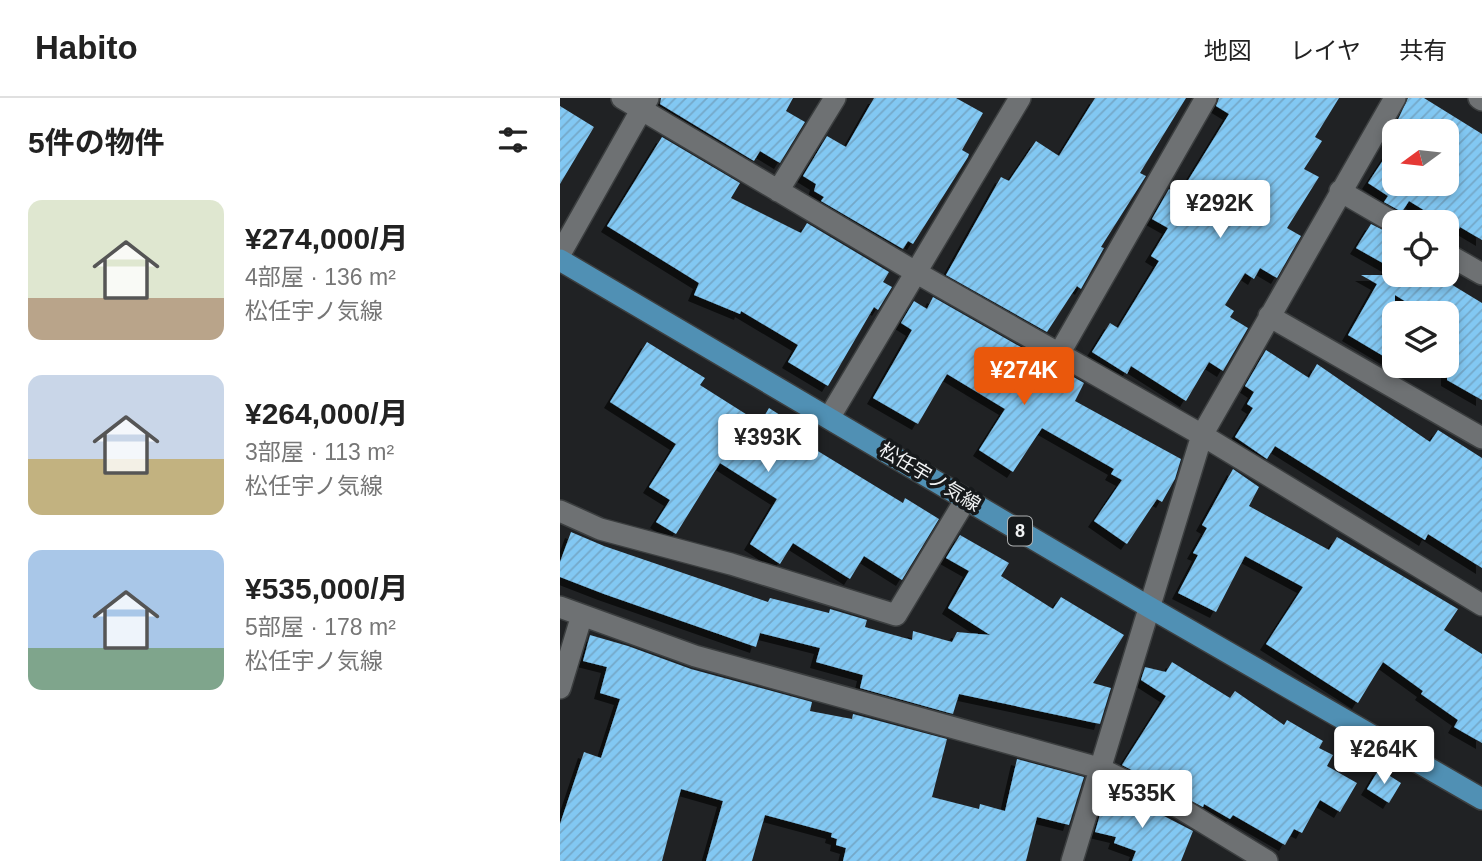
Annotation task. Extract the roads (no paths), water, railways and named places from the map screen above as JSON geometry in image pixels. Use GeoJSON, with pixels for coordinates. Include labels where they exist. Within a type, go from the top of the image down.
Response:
{"type":"FeatureCollection","features":[{"type":"Feature","properties":{"kind":"main road","name":"松任宇ノ気線"},"geometry":{"type":"LineString","coordinates":[[560,260],[1149,607],[1482,799]]}},
{"type":"Feature","properties":{"kind":"street"},"geometry":{"type":"LineString","coordinates":[[622,98],[645,104],[778,191],[1202,435],[1482,605]]}},
{"type":"Feature","properties":{"kind":"street"},"geometry":{"type":"LineString","coordinates":[[778,191],[835,98]]}},
{"type":"Feature","properties":{"kind":"street"},"geometry":{"type":"LineString","coordinates":[[830,418],[1020,98]]}},
{"type":"Feature","properties":{"kind":"street"},"geometry":{"type":"LineString","coordinates":[[1059,354],[1206,98]]}},
{"type":"Feature","properties":{"kind":"street"},"geometry":{"type":"LineString","coordinates":[[1072,861],[1202,435],[1395,98]]}},
{"type":"Feature","properties":{"kind":"street"},"geometry":{"type":"LineString","coordinates":[[560,254],[645,104]]}},
{"type":"Feature","properties":{"kind":"street"},"geometry":{"type":"LineString","coordinates":[[1340,191],[1382,215]]}},
{"type":"Feature","properties":{"kind":"street"},"geometry":{"type":"LineString","coordinates":[[1459,261],[1482,274]]}},
{"type":"Feature","properties":{"kind":"street"},"geometry":{"type":"LineString","coordinates":[[1269,316],[1482,438]]}},
{"type":"Feature","properties":{"kind":"street"},"geometry":{"type":"LineString","coordinates":[[560,510],[600,529],[731,564],[896,615],[966,499]]}},
{"type":"Feature","properties":{"kind":"street"},"geometry":{"type":"LineString","coordinates":[[560,607],[695,656],[1099,768],[1180,808],[1267,861]]}},
{"type":"Feature","properties":{"kind":"street"},"geometry":{"type":"LineString","coordinates":[[560,688],[582,615]]}}]}
